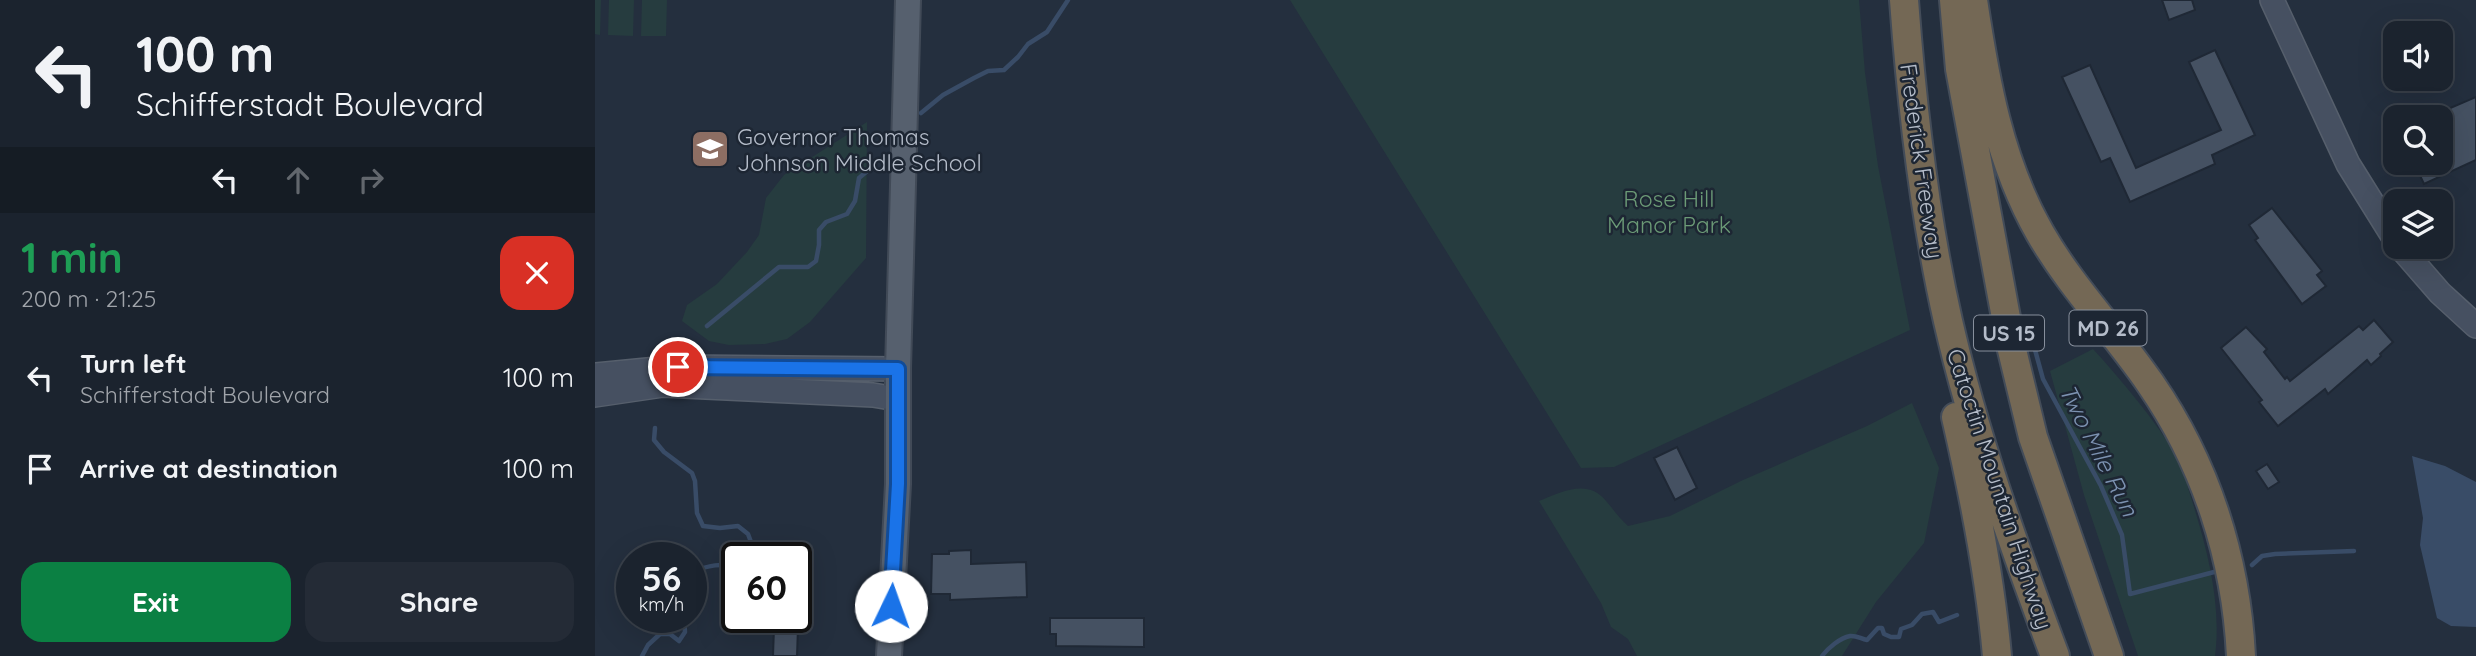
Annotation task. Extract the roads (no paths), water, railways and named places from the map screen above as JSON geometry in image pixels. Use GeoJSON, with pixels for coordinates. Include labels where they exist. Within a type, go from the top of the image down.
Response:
{"type":"FeatureCollection","features":[{"type":"Feature","properties":{"kind":"highway","name":"Frederick Freeway"},"geometry":{"type":"LineString","coordinates":[[1904,0],[1909,80],[1921,177],[1947,320]]}},
{"type":"Feature","properties":{"kind":"highway","name":"Catoctin Mountain Highway"},"geometry":{"type":"LineString","coordinates":[[1954,0],[1960,69],[2012,350],[2033,437],[2109,656]]}},
{"type":"Feature","properties":{"kind":"highway","name":"MD 26"},"geometry":{"type":"LineString","coordinates":[[1973,0],[1988,94],[1998,132],[2024,202],[2041,234],[2080,294],[2162,401],[2206,487],[2217,517],[2233,583],[2241,656]]}},
{"type":"Feature","properties":{"kind":"highway"},"geometry":{"type":"LineString","coordinates":[[1947,320],[1951,397],[1970,476],[1997,656]]}},
{"type":"Feature","properties":{"kind":"highway","name":"Catoctin Mountain Highway"},"geometry":{"type":"LineString","coordinates":[[1947,320],[1993,481],[2055,656]]}},
{"type":"Feature","properties":{"kind":"main road"},"geometry":{"type":"LineString","coordinates":[[889,656],[898,484],[897,399],[908,0]]}},
{"type":"Feature","properties":{"kind":"main road"},"geometry":{"type":"LineString","coordinates":[[2272,0],[2348,164],[2383,220]]}},
{"type":"Feature","properties":{"kind":"main road"},"geometry":{"type":"LineString","coordinates":[[2410,259],[2439,293],[2476,326]]}},
{"type":"Feature","properties":{"kind":"main road"},"geometry":{"type":"LineString","coordinates":[[595,375],[678,367],[898,369]]}},
{"type":"Feature","properties":{"kind":"main road"},"geometry":{"type":"LineString","coordinates":[[595,395],[663,385],[873,395],[897,399]]}},
{"type":"Feature","properties":{"kind":"water"},"geometry":{"type":"Polygon","coordinates":[[[2412,456],[2445,466],[2476,482],[2476,627],[2451,626],[2437,618],[2420,545],[2423,518],[2412,456]]]}},
{"type":"Feature","properties":{"kind":"waterway"},"geometry":{"type":"LineString","coordinates":[[921,113],[943,95],[974,78],[988,71],[1004,70],[1028,44],[1047,32],[1068,0]]}},
{"type":"Feature","properties":{"kind":"waterway"},"geometry":{"type":"LineString","coordinates":[[707,326],[779,267],[808,267],[816,261],[819,230],[826,222],[847,214],[855,201],[859,178],[872,167]]}},
{"type":"Feature","properties":{"kind":"waterway","name":"Two Mile Run"},"geometry":{"type":"LineString","coordinates":[[2026,317],[2043,379],[2101,486],[2122,535],[2130,594],[2218,571]]}},
{"type":"Feature","properties":{"kind":"waterway"},"geometry":{"type":"LineString","coordinates":[[655,428],[654,440],[664,452],[692,473],[697,513],[703,526],[738,526],[748,534],[751,542]]}},
{"type":"Feature","properties":{"kind":"waterway","name":"Two Mile Run"},"geometry":{"type":"LineString","coordinates":[[2252,565],[2262,556],[2275,554],[2354,551]]}},
{"type":"Feature","properties":{"kind":"waterway"},"geometry":{"type":"LineString","coordinates":[[707,567],[721,565]]}},
{"type":"Feature","properties":{"kind":"waterway","name":"Two Mile Run"},"geometry":{"type":"LineString","coordinates":[[1822,656],[1846,637],[1867,640],[1878,628],[1882,628],[1884,634],[1899,637],[1901,629],[1912,625],[1922,614],[1933,612],[1939,622],[1957,615]]}},
{"type":"Feature","properties":{"kind":"waterway"},"geometry":{"type":"LineString","coordinates":[[642,656],[648,645],[660,634],[670,634],[679,641],[684,633]]}},
{"type":"Feature","properties":{"kind":"place","name":"Governor Thomas Johnson Middle School"},"geometry":{"type":"Point","coordinates":[710,149]}},
{"type":"Feature","properties":{"kind":"park label","name":"Rose Hill Manor Park"},"geometry":{"type":"Point","coordinates":[1669,211]}}]}
